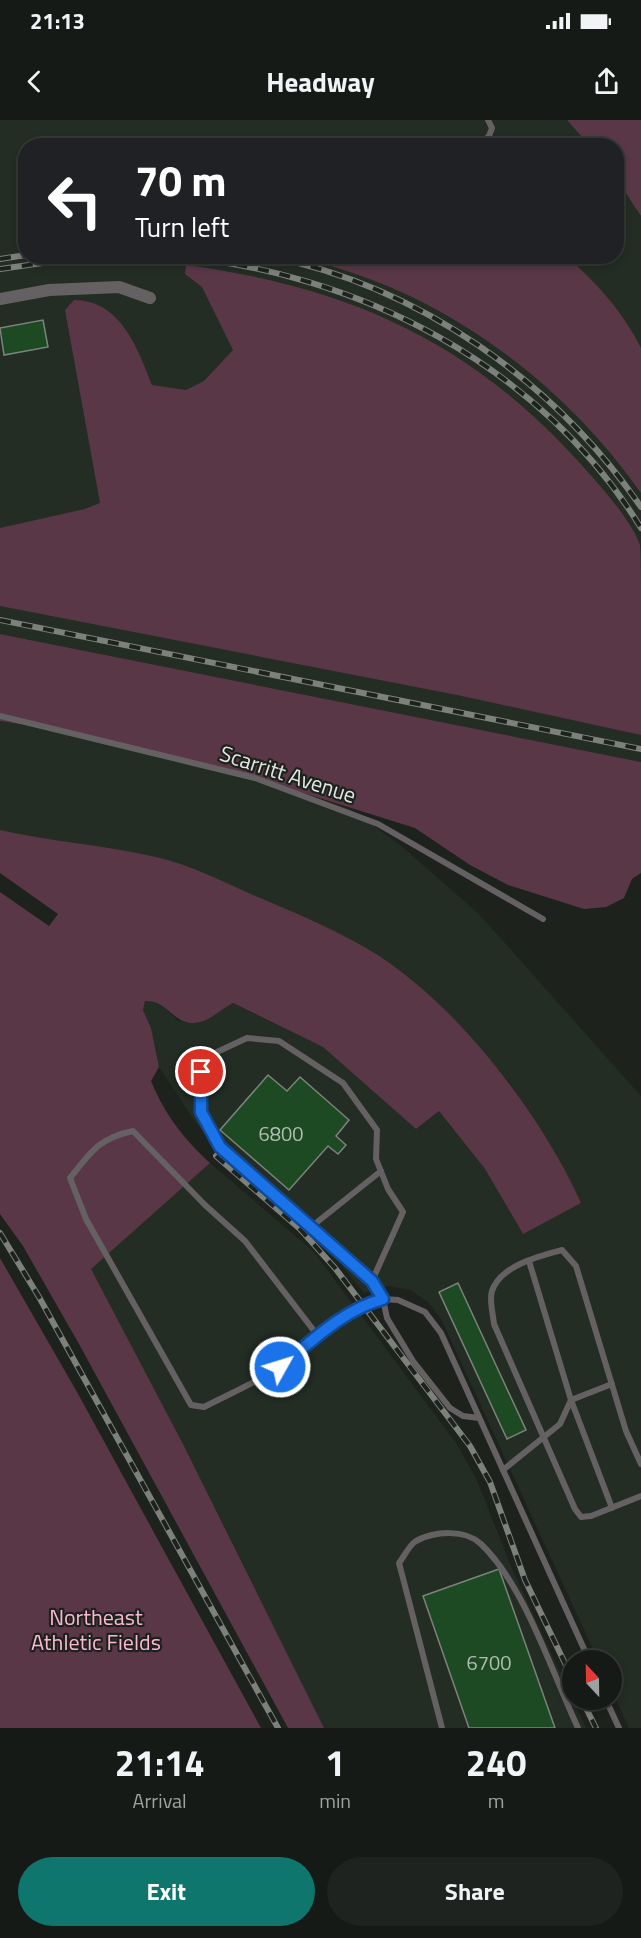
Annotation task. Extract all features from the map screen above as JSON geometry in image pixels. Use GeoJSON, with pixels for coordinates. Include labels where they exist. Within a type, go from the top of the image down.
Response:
{"type":"FeatureCollection","features":[{"type":"Feature","properties":{"kind":"street"},"geometry":{"type":"LineString","coordinates":[[0,299],[49,290],[119,287],[150,298]]}},
{"type":"Feature","properties":{"kind":"lane"},"geometry":{"type":"LineString","coordinates":[[487,138],[492,128],[488,120]]}},
{"type":"Feature","properties":{"kind":"lane","name":"Scarritt Avenue"},"geometry":{"type":"LineString","coordinates":[[0,716],[255,778],[333,807],[378,824],[543,919]]}},
{"type":"Feature","properties":{"kind":"lane"},"geometry":{"type":"LineString","coordinates":[[372,1281],[403,1212],[388,1189],[376,1159],[377,1130],[343,1083],[279,1041],[247,1038],[217,1052],[201,1072],[201,1112],[220,1147],[372,1281],[383,1299],[387,1318],[403,1344],[450,1408],[464,1416],[479,1418]]}},
{"type":"Feature","properties":{"kind":"lane"},"geometry":{"type":"LineString","coordinates":[[318,1336],[245,1241],[205,1205],[133,1131],[110,1136],[89,1154],[70,1178],[87,1220],[191,1405],[204,1407],[280,1367],[348,1313],[363,1304],[383,1299],[398,1300],[425,1312],[441,1333],[584,1650]]}},
{"type":"Feature","properties":{"kind":"lane"},"geometry":{"type":"LineString","coordinates":[[311,1227],[381,1171]]}},
{"type":"Feature","properties":{"kind":"lane"},"geometry":{"type":"LineString","coordinates":[[641,1464],[626,1431],[576,1266],[562,1250],[529,1261],[498,1280],[491,1294],[494,1324],[562,1485],[580,1517],[612,1508],[641,1496]]}},
{"type":"Feature","properties":{"kind":"lane"},"geometry":{"type":"LineString","coordinates":[[529,1261],[571,1400],[612,1508]]}},
{"type":"Feature","properties":{"kind":"lane"},"geometry":{"type":"LineString","coordinates":[[503,1470],[560,1425],[571,1400],[612,1384]]}},
{"type":"Feature","properties":{"kind":"lane"},"geometry":{"type":"LineString","coordinates":[[442,1728],[399,1563],[415,1542],[447,1532],[466,1535],[480,1543],[512,1585],[578,1728]]}},
{"type":"Feature","properties":{"kind":"lane"},"geometry":{"type":"LineString","coordinates":[[611,1710],[619,1728]]}},
{"type":"Feature","properties":{"kind":"shaded area"},"geometry":{"type":"Polygon","coordinates":[[[0,120],[567,120],[583,138],[18,138],[18,264],[624,264],[624,190],[641,216],[641,762],[0,634],[0,120]]]}},
{"type":"Feature","properties":{"kind":"shaded area"},"geometry":{"type":"Polygon","coordinates":[[[0,721],[64,731],[240,773],[350,809],[399,844],[480,915],[641,1096],[641,1728],[629,1728],[621,1710],[622,1650],[593,1650],[441,1319],[428,1302],[410,1290],[388,1286],[364,1293],[322,1241],[220,1151],[196,1123],[159,1067],[151,1028],[143,1010],[145,1001],[152,1001],[165,1008],[178,1021],[201,1022],[232,1003],[323,1047],[416,1129],[439,1111],[485,1169],[523,1234],[538,1125],[509,1082],[466,1032],[414,984],[369,949],[45,840],[0,830],[0,721]]]}},
{"type":"Feature","properties":{"kind":"shaded area"},"geometry":{"type":"Polygon","coordinates":[[[210,1163],[314,1252],[456,1443],[476,1478],[513,1571],[562,1676],[562,1710],[578,1710],[586,1728],[324,1728],[184,1446],[90,1268],[210,1163]]]}},
{"type":"Feature","properties":{"kind":"green space"},"geometry":{"type":"Polygon","coordinates":[[[567,120],[641,120],[641,216],[624,190],[624,138],[583,138],[567,120]]]}},
{"type":"Feature","properties":{"kind":"green space"},"geometry":{"type":"Polygon","coordinates":[[[324,264],[575,264],[608,298],[626,322],[641,348],[641,493],[596,436],[571,410],[517,363],[488,341],[426,304],[381,283],[324,264]]]}},
{"type":"Feature","properties":{"kind":"green space"},"geometry":{"type":"Polygon","coordinates":[[[186,265],[245,275],[300,288],[352,305],[401,326],[448,351],[493,382],[536,418],[578,461],[621,513],[640,545],[641,735],[457,695],[0,606],[0,528],[85,509],[100,503],[65,310],[74,300],[90,302],[104,308],[125,329],[152,385],[186,390],[204,381],[233,350],[202,287],[185,274],[186,265]]]}},
{"type":"Feature","properties":{"kind":"green space"},"geometry":{"type":"Polygon","coordinates":[[[0,634],[641,762],[641,873],[632,879],[624,898],[606,907],[584,909],[508,885],[470,865],[415,828],[240,773],[64,731],[0,721],[0,634]]]}},
{"type":"Feature","properties":{"kind":"green space"},"geometry":{"type":"Polygon","coordinates":[[[0,830],[137,853],[181,864],[312,920],[368,949],[400,971],[432,998],[492,1061],[543,1132],[581,1203],[523,1234],[485,1169],[439,1111],[416,1129],[323,1047],[233,1003],[208,1019],[191,1023],[178,1018],[160,1004],[145,1001],[143,1010],[151,1028],[159,1067],[151,1081],[162,1105],[176,1126],[210,1163],[91,1269],[184,1446],[324,1728],[288,1728],[79,1344],[23,1246],[0,1214],[0,892],[49,926],[58,914],[0,873],[0,830]]]}},
{"type":"Feature","properties":{"kind":"green space","name":"Northeast Athletic Fields"},"geometry":{"type":"Polygon","coordinates":[[[0,1258],[77,1392],[261,1728],[0,1728],[0,1258]]]}},
{"type":"Feature","properties":{"kind":"building"},"geometry":{"type":"Polygon","coordinates":[[[43,320],[48,347],[4,355],[0,328],[43,320]]]}},
{"type":"Feature","properties":{"kind":"building"},"geometry":{"type":"Polygon","coordinates":[[[268,1075],[287,1091],[300,1077],[349,1120],[336,1136],[346,1145],[338,1154],[328,1146],[289,1190],[220,1130],[268,1075]]]}},
{"type":"Feature","properties":{"kind":"building"},"geometry":{"type":"Polygon","coordinates":[[[458,1283],[526,1430],[507,1439],[439,1292],[458,1283]]]}},
{"type":"Feature","properties":{"kind":"building"},"geometry":{"type":"Polygon","coordinates":[[[499,1569],[555,1728],[469,1728],[423,1596],[499,1569]]]}},
{"type":"Feature","properties":{"kind":"railway"},"geometry":{"type":"LineString","coordinates":[[0,259],[18,256]]}},
{"type":"Feature","properties":{"kind":"railway"},"geometry":{"type":"LineString","coordinates":[[0,269],[35,264]]}},
{"type":"Feature","properties":{"kind":"railway"},"geometry":{"type":"LineString","coordinates":[[233,264],[309,282],[375,306],[439,337],[498,375],[552,419],[600,470],[641,528]]}},
{"type":"Feature","properties":{"kind":"railway"},"geometry":{"type":"LineString","coordinates":[[300,264],[324,270],[378,290],[429,315],[478,346],[525,380],[567,419],[606,461],[641,507]]}},
{"type":"Feature","properties":{"kind":"railway"},"geometry":{"type":"LineString","coordinates":[[0,620],[641,749]]}},
{"type":"Feature","properties":{"kind":"railway"},"geometry":{"type":"LineString","coordinates":[[216,1156],[300,1229],[335,1268],[470,1446],[490,1482],[525,1580],[562,1657]]}},
{"type":"Feature","properties":{"kind":"railway"},"geometry":{"type":"LineString","coordinates":[[0,1233],[39,1297],[278,1728]]}},
{"type":"Feature","properties":{"kind":"railway"},"geometry":{"type":"LineString","coordinates":[[587,1710],[596,1728]]}},
{"type":"Feature","properties":{"kind":"route"},"geometry":{"type":"LineString","coordinates":[[201,1072],[201,1112],[220,1147],[302,1218],[343,1258],[372,1281],[383,1299],[363,1304],[348,1313],[280,1367]]}}]}
